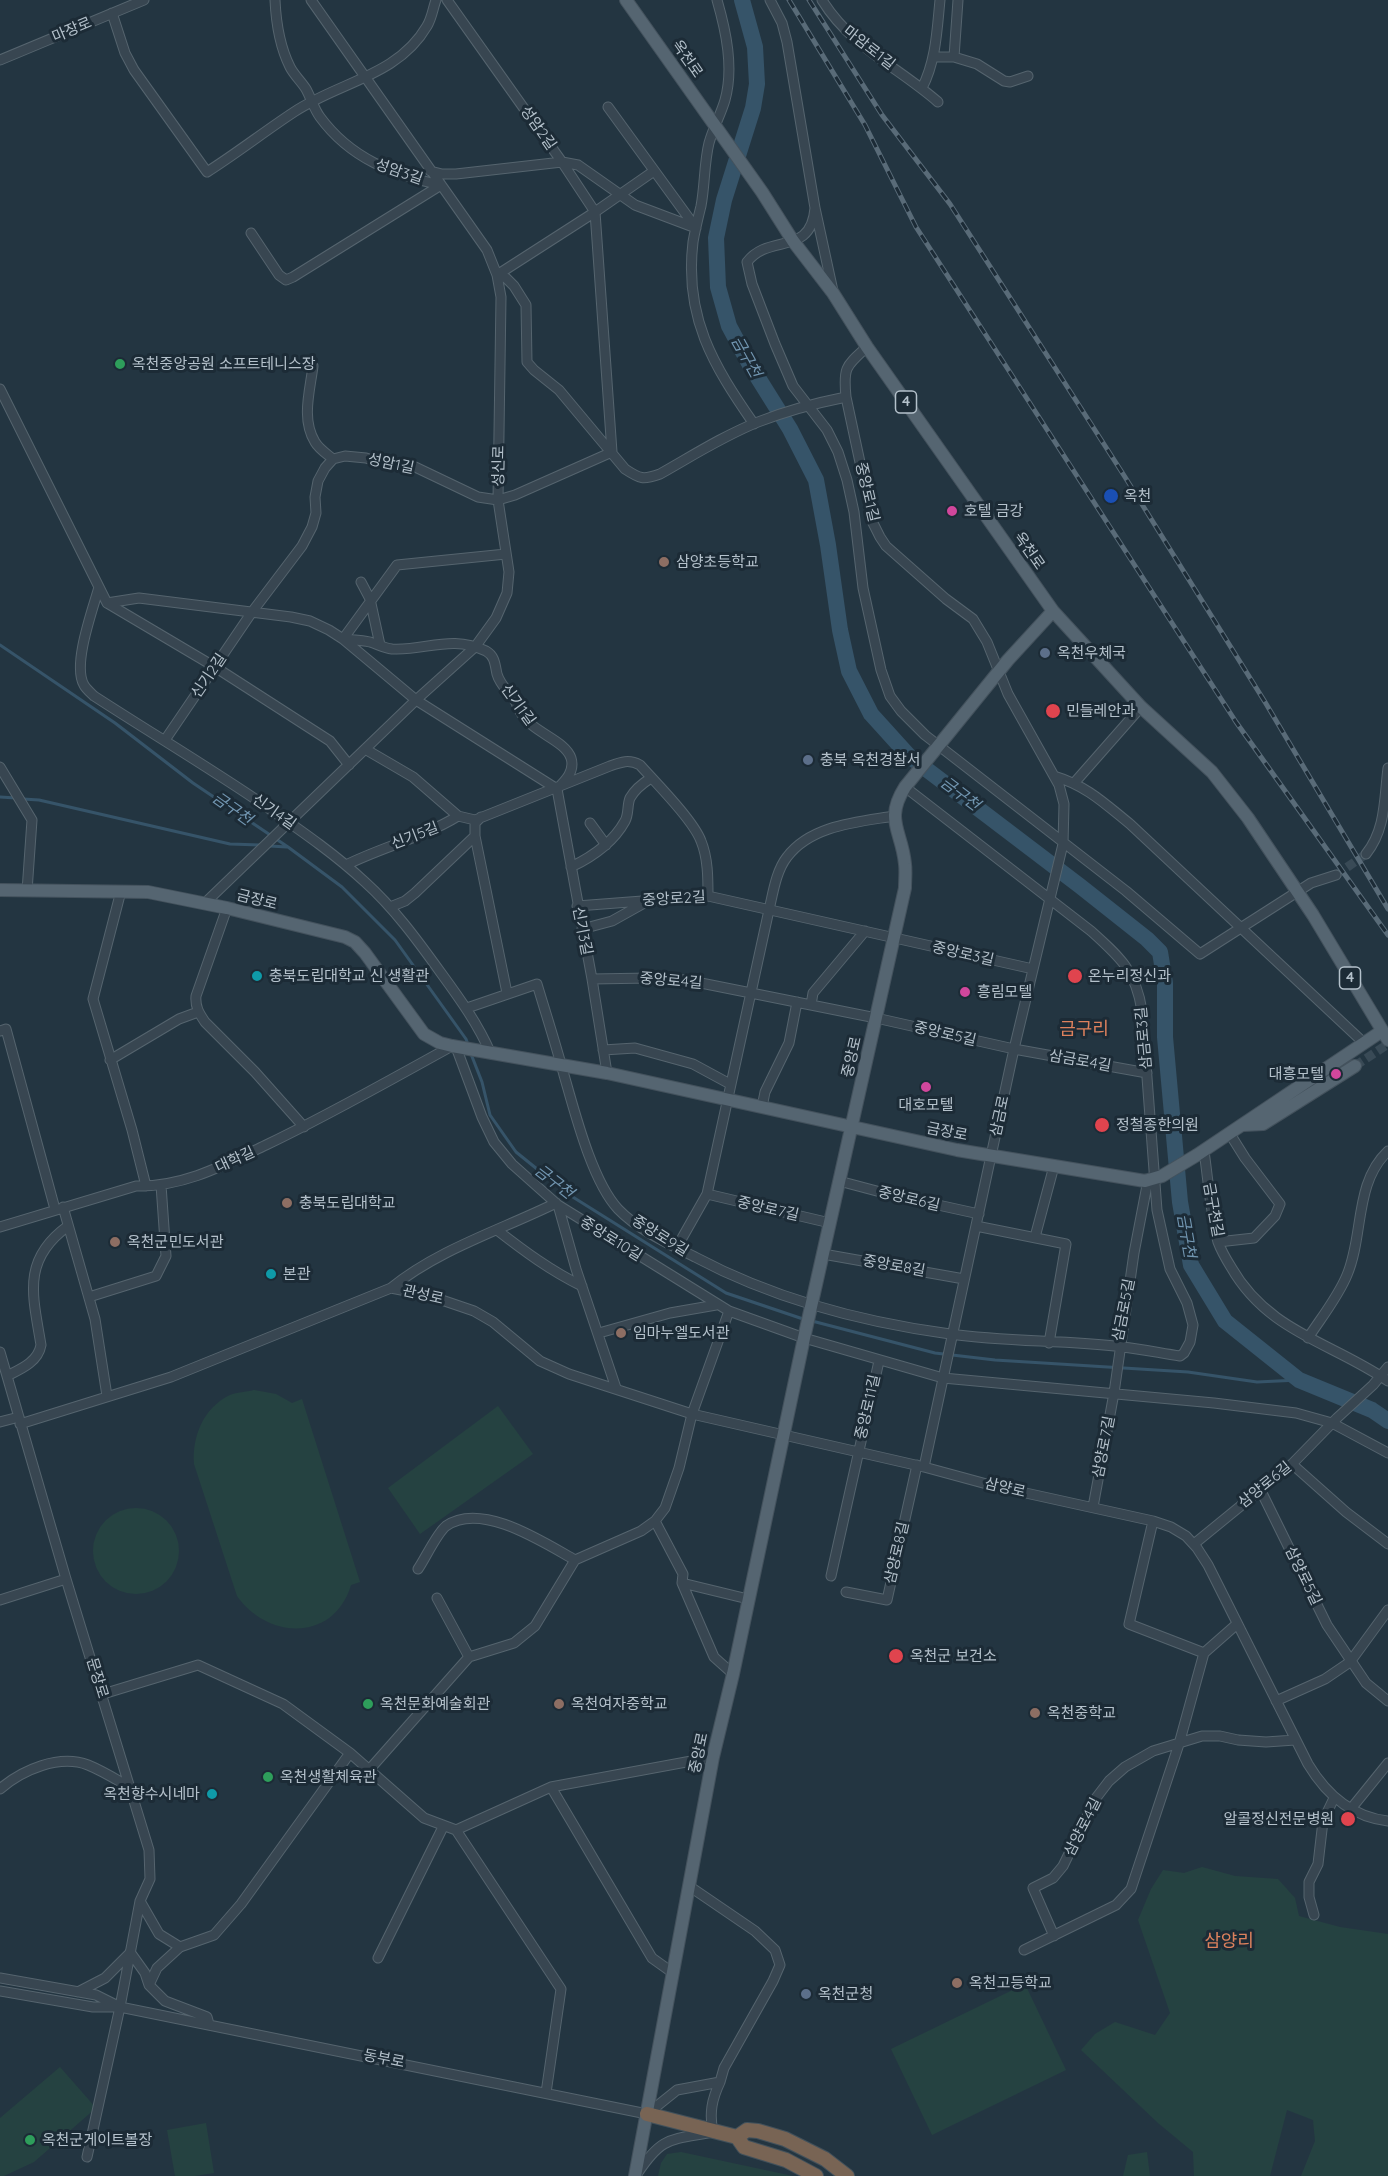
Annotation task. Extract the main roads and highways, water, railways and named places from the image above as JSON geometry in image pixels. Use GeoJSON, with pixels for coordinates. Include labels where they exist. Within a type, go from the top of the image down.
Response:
{"type":"FeatureCollection","features":[{"type":"Feature","properties":{"kind":"highway"},"geometry":{"type":"LineString","coordinates":[[647,2114],[737,2137],[744,2147],[786,2160],[816,2176]]}},
{"type":"Feature","properties":{"kind":"highway"},"geometry":{"type":"LineString","coordinates":[[737,2137],[747,2130],[758,2130],[784,2139],[825,2159],[847,2176]]}},
{"type":"Feature","properties":{"kind":"main road","name":"옥천로"},"geometry":{"type":"LineString","coordinates":[[626,0],[716,125],[793,241],[833,293],[867,347],[1053,611],[1141,707],[1212,772],[1248,818],[1313,915],[1385,1035]]}},
{"type":"Feature","properties":{"kind":"main road","name":"중앙로"},"geometry":{"type":"LineString","coordinates":[[635,2176],[713,1757],[905,888],[905,864],[894,816],[895,801],[999,671],[1053,611]]}},
{"type":"Feature","properties":{"kind":"main road","name":"금장로"},"geometry":{"type":"LineString","coordinates":[[0,890],[148,892],[227,908],[345,937],[355,942],[366,953],[424,1034],[440,1043],[489,1054],[606,1072],[991,1156],[1155,1179],[1201,1153],[1242,1125]]}},
{"type":"Feature","properties":{"kind":"main road"},"geometry":{"type":"LineString","coordinates":[[1242,1125],[1364,1043],[1385,1035]]}},
{"type":"Feature","properties":{"kind":"main road"},"geometry":{"type":"LineString","coordinates":[[1242,1125],[1263,1124],[1355,1066]]}},
{"type":"Feature","properties":{"kind":"waterway","name":"금구천"},"geometry":{"type":"LineString","coordinates":[[742,0],[755,47],[757,84],[753,108],[724,200],[716,238],[718,287],[729,326],[750,365],[790,429],[816,480],[840,630],[849,671],[871,714],[909,756],[1080,886],[1160,952],[1165,983],[1165,1037],[1180,1202],[1191,1265],[1225,1321],[1299,1380],[1372,1410],[1388,1421]]}},
{"type":"Feature","properties":{"kind":"waterway","name":"금구천"},"geometry":{"type":"LineString","coordinates":[[0,645],[115,723],[193,783],[288,847],[342,887],[395,940],[468,1045]]}},
{"type":"Feature","properties":{"kind":"waterway"},"geometry":{"type":"LineString","coordinates":[[0,797],[16,798]]}},
{"type":"Feature","properties":{"kind":"waterway"},"geometry":{"type":"LineString","coordinates":[[23,799],[39,800],[230,844],[260,845]]}},
{"type":"Feature","properties":{"kind":"waterway"},"geometry":{"type":"LineString","coordinates":[[270,846],[287,847]]}},
{"type":"Feature","properties":{"kind":"waterway","name":"금구천"},"geometry":{"type":"LineString","coordinates":[[471,1054],[482,1082],[490,1115],[516,1152],[568,1194],[726,1293],[806,1320]]}},
{"type":"Feature","properties":{"kind":"waterway","name":"금구천"},"geometry":{"type":"LineString","coordinates":[[812,1321],[935,1353],[995,1360],[1188,1372],[1257,1382],[1299,1380]]}},
{"type":"Feature","properties":{"kind":"tunnel"},"geometry":{"type":"LineString","coordinates":[[1336,875],[1366,854]]}},
{"type":"Feature","properties":{"kind":"tunnel"},"geometry":{"type":"LineString","coordinates":[[1355,1066],[1388,1044]]}},
{"type":"Feature","properties":{"kind":"railway"},"geometry":{"type":"LineString","coordinates":[[789,0],[865,125],[916,227],[1236,722],[1388,935]]}},
{"type":"Feature","properties":{"kind":"railway"},"geometry":{"type":"LineString","coordinates":[[809,0],[882,115],[950,204],[1125,477],[1265,702],[1388,909]]}},
{"type":"Feature","properties":{"kind":"place","name":"옥천중앙공원 소프트테니스장"},"geometry":{"type":"Point","coordinates":[120,364]}},
{"type":"Feature","properties":{"kind":"place","name":"옥천"},"geometry":{"type":"Point","coordinates":[1111,496]}},
{"type":"Feature","properties":{"kind":"place","name":"호텔 금강"},"geometry":{"type":"Point","coordinates":[952,511]}},
{"type":"Feature","properties":{"kind":"place","name":"삼양초등학교"},"geometry":{"type":"Point","coordinates":[664,562]}},
{"type":"Feature","properties":{"kind":"place","name":"옥천우체국"},"geometry":{"type":"Point","coordinates":[1045,653]}},
{"type":"Feature","properties":{"kind":"place","name":"민들레안과"},"geometry":{"type":"Point","coordinates":[1053,711]}},
{"type":"Feature","properties":{"kind":"place","name":"충북 옥천경찰서"},"geometry":{"type":"Point","coordinates":[808,760]}},
{"type":"Feature","properties":{"kind":"place","name":"충북도립대학교 신 생활관"},"geometry":{"type":"Point","coordinates":[257,976]}},
{"type":"Feature","properties":{"kind":"place","name":"온누리정신과"},"geometry":{"type":"Point","coordinates":[1075,976]}},
{"type":"Feature","properties":{"kind":"place","name":"흥림모텔"},"geometry":{"type":"Point","coordinates":[965,992]}},
{"type":"Feature","properties":{"kind":"place","name":"대흥모텔"},"geometry":{"type":"Point","coordinates":[1336,1074]}},
{"type":"Feature","properties":{"kind":"place","name":"대호모텔"},"geometry":{"type":"Point","coordinates":[926,1087]}},
{"type":"Feature","properties":{"kind":"place","name":"정철종한의원"},"geometry":{"type":"Point","coordinates":[1102,1125]}},
{"type":"Feature","properties":{"kind":"place","name":"충북도립대학교"},"geometry":{"type":"Point","coordinates":[287,1203]}},
{"type":"Feature","properties":{"kind":"place","name":"옥천군민도서관"},"geometry":{"type":"Point","coordinates":[115,1242]}},
{"type":"Feature","properties":{"kind":"place","name":"본관"},"geometry":{"type":"Point","coordinates":[271,1274]}},
{"type":"Feature","properties":{"kind":"place","name":"임마누엘도서관"},"geometry":{"type":"Point","coordinates":[621,1333]}},
{"type":"Feature","properties":{"kind":"place","name":"옥천군 보건소"},"geometry":{"type":"Point","coordinates":[896,1656]}},
{"type":"Feature","properties":{"kind":"place","name":"옥천문화예술회관"},"geometry":{"type":"Point","coordinates":[368,1704]}},
{"type":"Feature","properties":{"kind":"place","name":"옥천여자중학교"},"geometry":{"type":"Point","coordinates":[559,1704]}},
{"type":"Feature","properties":{"kind":"place","name":"옥천중학교"},"geometry":{"type":"Point","coordinates":[1035,1713]}},
{"type":"Feature","properties":{"kind":"place","name":"옥천생활체육관"},"geometry":{"type":"Point","coordinates":[268,1777]}},
{"type":"Feature","properties":{"kind":"place","name":"옥천향수시네마"},"geometry":{"type":"Point","coordinates":[212,1794]}},
{"type":"Feature","properties":{"kind":"place","name":"알콜정신전문병원"},"geometry":{"type":"Point","coordinates":[1348,1819]}},
{"type":"Feature","properties":{"kind":"place","name":"옥천고등학교"},"geometry":{"type":"Point","coordinates":[957,1983]}},
{"type":"Feature","properties":{"kind":"place","name":"옥천군청"},"geometry":{"type":"Point","coordinates":[806,1994]}},
{"type":"Feature","properties":{"kind":"place","name":"옥천군게이트볼장"},"geometry":{"type":"Point","coordinates":[30,2140]}},
{"type":"Feature","properties":{"kind":"district","name":"금구리"},"geometry":{"type":"Point","coordinates":[1084,1030]}},
{"type":"Feature","properties":{"kind":"district","name":"삼양리"},"geometry":{"type":"Point","coordinates":[1229,1942]}}]}
